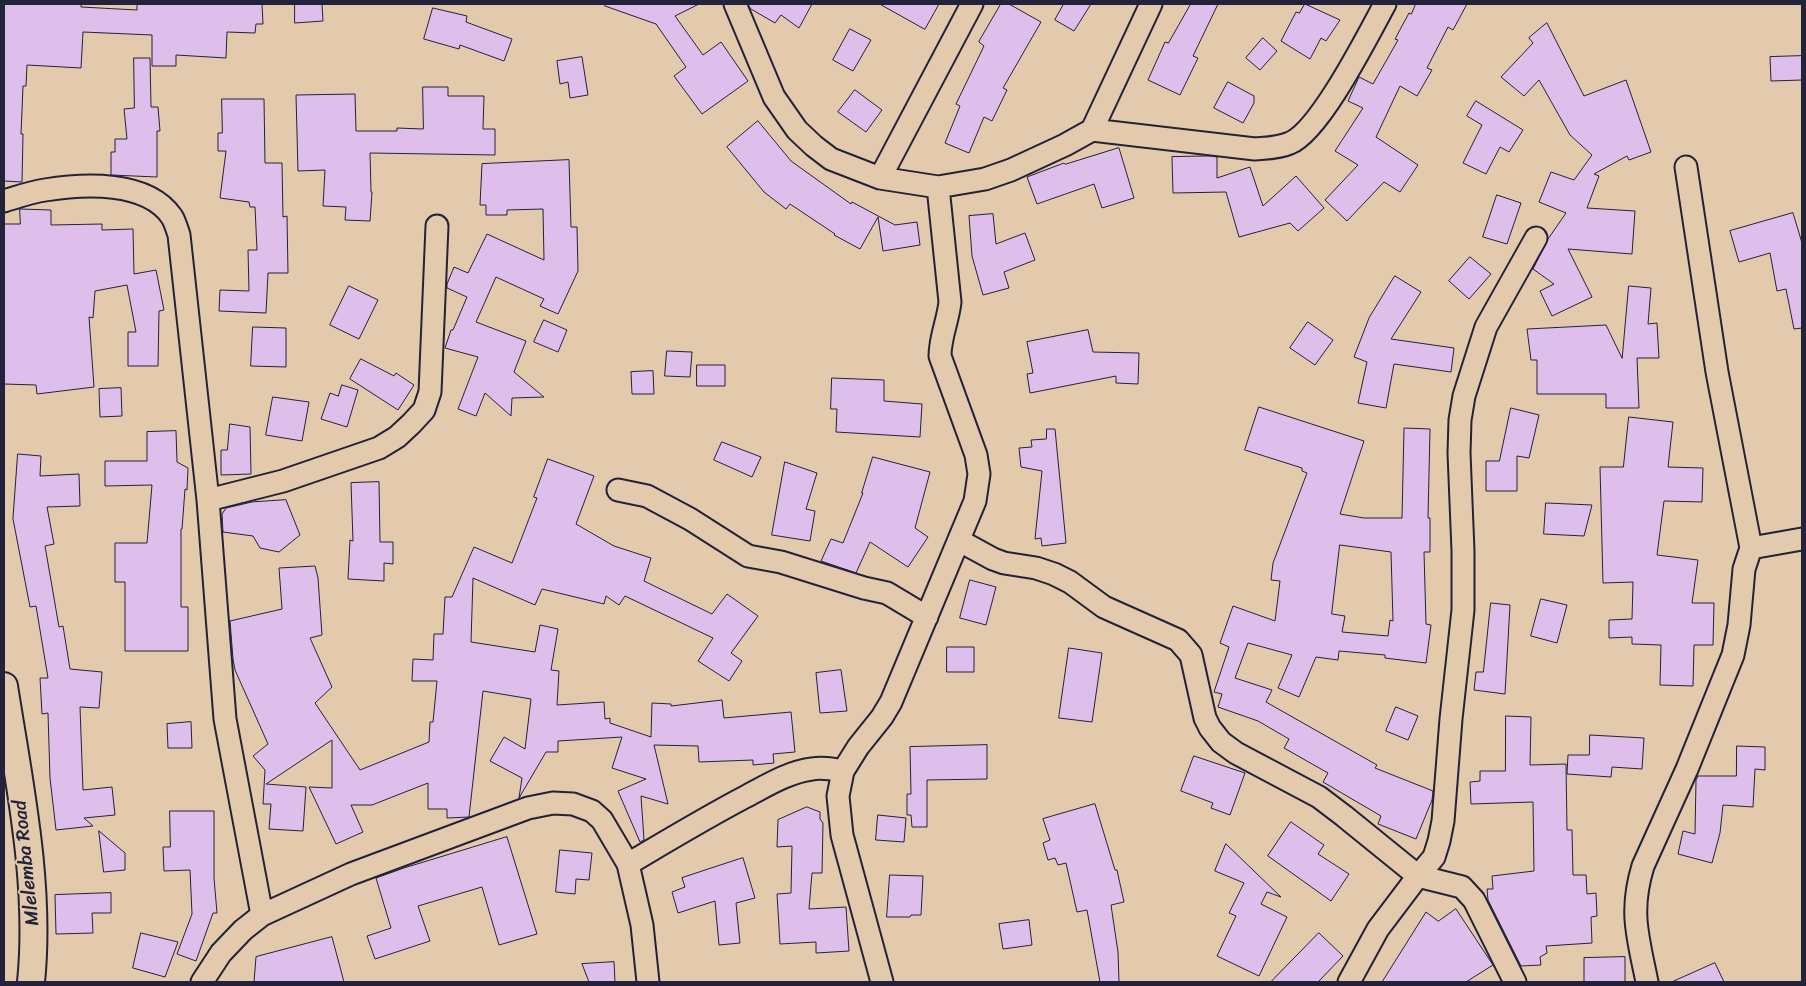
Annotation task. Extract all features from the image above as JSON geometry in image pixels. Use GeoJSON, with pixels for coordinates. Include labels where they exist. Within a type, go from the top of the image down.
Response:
{"type":"FeatureCollection","features":[{"type":"Feature","properties":{"kind":"street"},"geometry":{"type":"LineString","coordinates":[[734,4],[774,97],[797,130],[831,159],[880,178],[938,187],[985,179],[1011,170],[1065,146],[1092,130],[1151,4]]}},
{"type":"Feature","properties":{"kind":"street"},"geometry":{"type":"LineString","coordinates":[[880,178],[972,4]]}},
{"type":"Feature","properties":{"kind":"street"},"geometry":{"type":"LineString","coordinates":[[1092,130],[1255,149],[1291,143],[1305,133],[1322,110],[1385,4]]}},
{"type":"Feature","properties":{"kind":"street"},"geometry":{"type":"LineString","coordinates":[[1647,982],[1635,924],[1634,911],[1639,879],[1643,866],[1687,769],[1733,655],[1739,625],[1744,569],[1751,548],[1717,372],[1686,167]]}},
{"type":"Feature","properties":{"kind":"street"},"geometry":{"type":"LineString","coordinates":[[4,201],[44,190],[103,186],[137,192],[158,202],[172,217],[179,235],[208,500],[225,719],[262,915]]}},
{"type":"Feature","properties":{"kind":"street"},"geometry":{"type":"LineString","coordinates":[[882,982],[842,835],[838,796],[842,771],[891,702],[960,541],[975,501],[979,474],[976,454],[940,356],[940,345],[948,318],[950,302],[938,187]]}},
{"type":"Feature","properties":{"kind":"street"},"geometry":{"type":"LineString","coordinates":[[208,500],[283,481],[379,448],[397,437],[424,410],[430,392],[437,226]]}},
{"type":"Feature","properties":{"kind":"street"},"geometry":{"type":"LineString","coordinates":[[1349,982],[1356,973],[1378,929],[1434,857],[1443,821],[1451,719],[1463,610],[1463,551],[1459,453],[1460,420],[1464,396],[1486,327],[1536,238]]}},
{"type":"Feature","properties":{"kind":"street"},"geometry":{"type":"LineString","coordinates":[[618,490],[647,496],[690,519],[748,556],[781,562],[864,588],[887,593],[927,617]]}},
{"type":"Feature","properties":{"kind":"street"},"geometry":{"type":"LineString","coordinates":[[1751,548],[1802,539]]}},
{"type":"Feature","properties":{"kind":"street"},"geometry":{"type":"LineString","coordinates":[[960,541],[1004,563],[1036,568],[1054,574],[1070,582],[1104,608],[1178,640],[1191,655],[1205,718],[1221,742],[1236,754],[1319,798],[1418,876],[1462,887],[1474,900],[1515,982]]}},
{"type":"Feature","properties":{"kind":"street","name":"Mlelemba Road"},"geometry":{"type":"LineString","coordinates":[[4,686],[32,880],[34,935],[31,982]]}},
{"type":"Feature","properties":{"kind":"street"},"geometry":{"type":"LineString","coordinates":[[628,864],[712,815],[785,778],[810,769],[823,768],[842,771]]}},
{"type":"Feature","properties":{"kind":"street"},"geometry":{"type":"LineString","coordinates":[[202,982],[221,953],[242,930],[262,915],[374,864],[528,808],[553,803],[573,804],[592,811],[602,820],[628,864],[642,924],[648,982]]}},
{"type":"Feature","properties":{"kind":"building"},"geometry":{"type":"Polygon","coordinates":[[[4,4],[81,4],[81,7],[137,10],[137,4],[262,4],[263,24],[256,24],[255,33],[227,32],[226,58],[176,55],[176,66],[152,66],[152,35],[83,32],[81,68],[27,65],[26,86],[23,86],[22,182],[4,181],[4,4]]]}},
{"type":"Feature","properties":{"kind":"building"},"geometry":{"type":"Polygon","coordinates":[[[295,4],[322,4],[323,21],[295,23],[295,4]]]}},
{"type":"Feature","properties":{"kind":"building"},"geometry":{"type":"Polygon","coordinates":[[[606,4],[699,4],[675,16],[703,55],[721,42],[748,81],[702,114],[674,76],[686,67],[656,24],[605,6],[606,4]]]}},
{"type":"Feature","properties":{"kind":"building"},"geometry":{"type":"Polygon","coordinates":[[[748,4],[812,4],[799,28],[781,15],[775,23],[751,9],[748,4]]]}},
{"type":"Feature","properties":{"kind":"building"},"geometry":{"type":"Polygon","coordinates":[[[880,4],[939,4],[925,29],[880,4]]]}},
{"type":"Feature","properties":{"kind":"building"},"geometry":{"type":"Polygon","coordinates":[[[1001,4],[1009,4],[1041,22],[1003,88],[1007,90],[992,121],[984,117],[969,153],[945,143],[960,106],[956,104],[984,46],[979,42],[1001,4]]]}},
{"type":"Feature","properties":{"kind":"building"},"geometry":{"type":"Polygon","coordinates":[[[1064,4],[1091,4],[1074,31],[1055,20],[1064,4]]]}},
{"type":"Feature","properties":{"kind":"building"},"geometry":{"type":"Polygon","coordinates":[[[1191,4],[1218,4],[1193,56],[1198,58],[1180,95],[1148,80],[1165,42],[1168,43],[1191,4]]]}},
{"type":"Feature","properties":{"kind":"building"},"geometry":{"type":"Polygon","coordinates":[[[1305,4],[1340,20],[1326,41],[1321,38],[1310,59],[1281,41],[1296,12],[1299,13],[1305,4]]]}},
{"type":"Feature","properties":{"kind":"building"},"geometry":{"type":"Polygon","coordinates":[[[1416,4],[1467,4],[1453,30],[1448,27],[1427,68],[1432,70],[1417,96],[1400,86],[1376,137],[1418,165],[1400,192],[1384,182],[1347,221],[1325,200],[1358,165],[1335,151],[1363,108],[1348,101],[1359,77],[1373,84],[1398,40],[1395,39],[1416,4]]]}},
{"type":"Feature","properties":{"kind":"building"},"geometry":{"type":"Polygon","coordinates":[[[433,8],[467,16],[466,22],[512,39],[504,61],[460,45],[459,49],[424,39],[433,8]]]}},
{"type":"Feature","properties":{"kind":"building"},"geometry":{"type":"Polygon","coordinates":[[[1547,23],[1584,96],[1626,80],[1651,152],[1629,160],[1627,156],[1594,174],[1599,176],[1587,208],[1635,211],[1632,254],[1568,249],[1592,297],[1552,316],[1540,291],[1554,284],[1533,269],[1548,239],[1566,213],[1539,202],[1551,172],[1574,180],[1592,155],[1570,135],[1539,80],[1524,96],[1501,77],[1533,43],[1529,38],[1547,23]]]}},
{"type":"Feature","properties":{"kind":"building"},"geometry":{"type":"Polygon","coordinates":[[[850,29],[871,40],[853,71],[833,60],[850,29]]]}},
{"type":"Feature","properties":{"kind":"building"},"geometry":{"type":"Polygon","coordinates":[[[1263,38],[1277,51],[1260,70],[1246,58],[1263,38]]]}},
{"type":"Feature","properties":{"kind":"building"},"geometry":{"type":"Polygon","coordinates":[[[1802,56],[1802,80],[1771,81],[1770,57],[1802,56]]]}},
{"type":"Feature","properties":{"kind":"building"},"geometry":{"type":"Polygon","coordinates":[[[582,57],[588,95],[570,98],[568,82],[560,84],[557,61],[582,57]]]}},
{"type":"Feature","properties":{"kind":"building"},"geometry":{"type":"Polygon","coordinates":[[[134,58],[150,58],[151,107],[158,107],[160,131],[157,131],[157,177],[111,175],[111,152],[115,152],[115,139],[127,139],[124,109],[134,108],[134,58]]]}},
{"type":"Feature","properties":{"kind":"building"},"geometry":{"type":"Polygon","coordinates":[[[1228,82],[1254,96],[1254,103],[1243,123],[1214,108],[1228,82]]]}},
{"type":"Feature","properties":{"kind":"building"},"geometry":{"type":"Polygon","coordinates":[[[423,87],[448,87],[448,96],[484,96],[483,129],[495,129],[495,155],[370,153],[372,192],[370,221],[345,220],[346,207],[323,206],[325,170],[298,171],[296,95],[355,94],[356,131],[397,131],[397,128],[423,129],[423,87]]]}},
{"type":"Feature","properties":{"kind":"building"},"geometry":{"type":"Polygon","coordinates":[[[855,90],[882,110],[866,132],[838,112],[855,90]]]}},
{"type":"Feature","properties":{"kind":"building"},"geometry":{"type":"Polygon","coordinates":[[[222,99],[264,99],[265,163],[282,163],[283,217],[287,216],[288,273],[268,273],[266,313],[219,311],[220,290],[249,291],[248,250],[257,250],[255,207],[250,207],[249,202],[220,198],[226,151],[218,151],[218,133],[222,133],[222,99]]]}},
{"type":"Feature","properties":{"kind":"building"},"geometry":{"type":"Polygon","coordinates":[[[1476,101],[1523,130],[1509,152],[1500,147],[1486,174],[1463,163],[1482,125],[1467,116],[1476,101]]]}},
{"type":"Feature","properties":{"kind":"building"},"geometry":{"type":"Polygon","coordinates":[[[758,121],[791,161],[851,204],[852,202],[895,225],[917,222],[920,245],[883,251],[878,217],[860,249],[834,235],[790,204],[786,209],[764,192],[727,147],[758,121]]]}},
{"type":"Feature","properties":{"kind":"building"},"geometry":{"type":"Polygon","coordinates":[[[1119,148],[1134,198],[1102,208],[1094,184],[1037,204],[1027,177],[1064,163],[1119,148]]]}},
{"type":"Feature","properties":{"kind":"building"},"geometry":{"type":"Polygon","coordinates":[[[1172,157],[1217,157],[1217,178],[1250,167],[1263,206],[1296,176],[1324,208],[1298,231],[1290,223],[1239,237],[1226,192],[1173,193],[1172,157]]]}},
{"type":"Feature","properties":{"kind":"building"},"geometry":{"type":"Polygon","coordinates":[[[569,160],[571,227],[577,227],[578,271],[558,314],[540,306],[544,299],[496,277],[476,322],[526,341],[514,372],[544,397],[512,398],[511,416],[485,393],[476,416],[458,409],[478,357],[445,348],[451,330],[453,330],[467,297],[447,288],[454,267],[468,273],[487,234],[544,260],[543,209],[507,210],[507,215],[486,215],[486,205],[480,205],[482,164],[569,160]]]}},
{"type":"Feature","properties":{"kind":"building"},"geometry":{"type":"Polygon","coordinates":[[[1497,195],[1521,203],[1507,244],[1483,237],[1497,195]]]}},
{"type":"Feature","properties":{"kind":"building"},"geometry":{"type":"Polygon","coordinates":[[[20,209],[51,210],[51,225],[102,224],[102,230],[133,229],[134,274],[156,270],[164,310],[159,311],[158,366],[128,366],[128,332],[136,332],[127,285],[95,291],[93,318],[89,317],[94,387],[37,394],[36,385],[4,384],[4,224],[20,224],[20,209]]]}},
{"type":"Feature","properties":{"kind":"building"},"geometry":{"type":"Polygon","coordinates":[[[1793,213],[1802,243],[1802,328],[1794,329],[1786,289],[1777,291],[1770,253],[1739,262],[1730,231],[1793,213]]]}},
{"type":"Feature","properties":{"kind":"building"},"geometry":{"type":"Polygon","coordinates":[[[993,214],[996,244],[1025,233],[1035,260],[1004,272],[1009,288],[983,295],[972,256],[969,216],[993,214]]]}},
{"type":"Feature","properties":{"kind":"building"},"geometry":{"type":"Polygon","coordinates":[[[1470,257],[1491,274],[1469,299],[1449,281],[1470,257]]]}},
{"type":"Feature","properties":{"kind":"building"},"geometry":{"type":"Polygon","coordinates":[[[1395,276],[1421,292],[1391,339],[1454,348],[1451,372],[1394,364],[1386,408],[1358,403],[1367,362],[1354,357],[1369,318],[1395,276]]]}},
{"type":"Feature","properties":{"kind":"building"},"geometry":{"type":"Polygon","coordinates":[[[349,286],[378,300],[359,339],[330,325],[349,286]]]}},
{"type":"Feature","properties":{"kind":"building"},"geometry":{"type":"Polygon","coordinates":[[[1629,286],[1651,288],[1648,324],[1657,323],[1659,358],[1637,358],[1639,408],[1606,408],[1606,394],[1537,394],[1537,360],[1531,360],[1527,329],[1606,325],[1622,358],[1629,286]]]}},
{"type":"Feature","properties":{"kind":"building"},"geometry":{"type":"Polygon","coordinates":[[[544,320],[567,330],[558,352],[534,342],[544,320]]]}},
{"type":"Feature","properties":{"kind":"building"},"geometry":{"type":"Polygon","coordinates":[[[1308,322],[1333,340],[1315,365],[1290,348],[1308,322]]]}},
{"type":"Feature","properties":{"kind":"building"},"geometry":{"type":"Polygon","coordinates":[[[253,327],[286,328],[286,367],[251,366],[253,327]]]}},
{"type":"Feature","properties":{"kind":"building"},"geometry":{"type":"Polygon","coordinates":[[[1088,330],[1093,352],[1139,353],[1138,384],[1116,383],[1116,376],[1030,393],[1027,374],[1033,373],[1027,342],[1088,330]]]}},
{"type":"Feature","properties":{"kind":"building"},"geometry":{"type":"Polygon","coordinates":[[[667,351],[692,352],[690,377],[665,376],[667,351]]]}},
{"type":"Feature","properties":{"kind":"building"},"geometry":{"type":"Polygon","coordinates":[[[361,359],[394,376],[396,373],[414,385],[398,410],[350,379],[361,359]]]}},
{"type":"Feature","properties":{"kind":"building"},"geometry":{"type":"Polygon","coordinates":[[[697,365],[725,365],[725,386],[697,386],[697,365]]]}},
{"type":"Feature","properties":{"kind":"building"},"geometry":{"type":"Polygon","coordinates":[[[653,371],[654,394],[632,394],[631,372],[653,371]]]}},
{"type":"Feature","properties":{"kind":"building"},"geometry":{"type":"Polygon","coordinates":[[[832,378],[884,380],[884,401],[922,404],[920,437],[836,432],[837,409],[831,409],[832,378]]]}},
{"type":"Feature","properties":{"kind":"building"},"geometry":{"type":"Polygon","coordinates":[[[342,385],[358,390],[347,427],[321,419],[330,393],[338,396],[342,385]]]}},
{"type":"Feature","properties":{"kind":"building"},"geometry":{"type":"Polygon","coordinates":[[[121,388],[122,416],[100,417],[99,389],[121,388]]]}},
{"type":"Feature","properties":{"kind":"building"},"geometry":{"type":"Polygon","coordinates":[[[273,397],[309,402],[302,441],[266,435],[273,397]]]}},
{"type":"Feature","properties":{"kind":"building"},"geometry":{"type":"Polygon","coordinates":[[[1259,407],[1364,441],[1340,514],[1364,518],[1402,518],[1404,428],[1430,429],[1428,518],[1430,518],[1430,552],[1424,552],[1426,624],[1431,625],[1426,663],[1385,658],[1385,655],[1339,651],[1338,660],[1316,657],[1299,697],[1278,688],[1292,655],[1248,643],[1235,678],[1272,690],[1266,702],[1377,765],[1375,768],[1433,791],[1432,800],[1416,839],[1378,824],[1381,816],[1323,782],[1328,773],[1284,748],[1289,739],[1258,721],[1218,707],[1222,694],[1214,692],[1229,647],[1220,643],[1233,606],[1275,621],[1280,581],[1271,580],[1273,563],[1307,473],[1302,471],[1302,468],[1245,450],[1259,407]],[[1340,545],[1332,614],[1345,616],[1342,632],[1388,636],[1390,620],[1393,621],[1391,552],[1340,545]]]}},
{"type":"Feature","properties":{"kind":"building"},"geometry":{"type":"Polygon","coordinates":[[[1511,408],[1539,415],[1529,458],[1517,456],[1517,491],[1486,491],[1486,461],[1499,461],[1511,408]]]}},
{"type":"Feature","properties":{"kind":"building"},"geometry":{"type":"Polygon","coordinates":[[[1629,417],[1673,422],[1668,467],[1703,468],[1702,502],[1664,501],[1657,555],[1698,560],[1692,603],[1714,603],[1713,645],[1694,645],[1693,686],[1660,685],[1661,645],[1632,644],[1632,637],[1609,638],[1609,620],[1632,619],[1633,582],[1603,583],[1600,467],[1623,467],[1629,417]]]}},
{"type":"Feature","properties":{"kind":"building"},"geometry":{"type":"Polygon","coordinates":[[[230,424],[250,427],[251,474],[221,475],[221,450],[227,450],[230,424]]]}},
{"type":"Feature","properties":{"kind":"building"},"geometry":{"type":"Polygon","coordinates":[[[1047,429],[1055,429],[1066,543],[1042,546],[1041,538],[1035,539],[1042,471],[1021,467],[1019,448],[1032,447],[1031,440],[1046,439],[1047,429]]]}},
{"type":"Feature","properties":{"kind":"building"},"geometry":{"type":"Polygon","coordinates":[[[176,431],[177,462],[188,468],[187,490],[185,489],[181,529],[181,607],[188,607],[188,651],[125,651],[125,582],[115,582],[115,543],[147,543],[152,485],[105,486],[105,461],[147,461],[147,432],[176,431]]]}},
{"type":"Feature","properties":{"kind":"building"},"geometry":{"type":"Polygon","coordinates":[[[722,442],[761,457],[752,477],[714,460],[722,442]]]}},
{"type":"Feature","properties":{"kind":"building"},"geometry":{"type":"Polygon","coordinates":[[[18,454],[41,456],[40,476],[79,474],[80,506],[47,507],[54,544],[45,546],[59,627],[63,626],[70,669],[102,672],[99,708],[80,707],[83,790],[112,787],[115,815],[84,818],[93,826],[56,830],[50,778],[48,713],[42,714],[40,678],[48,678],[36,606],[30,607],[13,519],[18,454]]]}},
{"type":"Feature","properties":{"kind":"building"},"geometry":{"type":"Polygon","coordinates":[[[873,457],[930,472],[915,528],[928,537],[908,567],[870,542],[856,573],[821,561],[831,539],[843,543],[863,493],[873,457]]]}},
{"type":"Feature","properties":{"kind":"building"},"geometry":{"type":"Polygon","coordinates":[[[548,459],[594,476],[576,524],[614,546],[651,558],[644,581],[712,614],[727,594],[758,616],[731,653],[742,661],[729,681],[698,661],[713,638],[625,596],[619,605],[606,596],[604,604],[542,589],[535,605],[473,578],[471,642],[535,652],[540,625],[558,629],[551,670],[559,671],[557,705],[604,702],[605,719],[610,718],[610,723],[651,737],[652,703],[671,704],[671,706],[722,700],[724,718],[791,712],[795,752],[773,754],[774,763],[753,765],[753,760],[699,762],[698,746],[654,745],[668,804],[641,796],[644,840],[640,842],[618,791],[646,779],[612,768],[622,737],[558,741],[558,752],[546,752],[519,798],[522,778],[490,761],[504,737],[525,749],[531,699],[483,691],[469,817],[447,818],[447,809],[428,809],[428,783],[372,805],[351,805],[363,832],[336,844],[309,787],[332,788],[332,740],[266,784],[306,787],[303,831],[269,829],[271,804],[263,804],[265,770],[253,756],[268,744],[235,670],[230,621],[282,609],[279,568],[315,566],[318,578],[322,635],[310,638],[332,687],[315,703],[360,770],[429,742],[430,722],[433,722],[437,681],[412,681],[413,659],[433,660],[434,634],[443,634],[445,597],[452,597],[474,547],[512,563],[537,498],[534,497],[548,459]]]}},
{"type":"Feature","properties":{"kind":"building"},"geometry":{"type":"Polygon","coordinates":[[[785,462],[817,473],[806,509],[815,511],[810,541],[772,535],[785,462]]]}},
{"type":"Feature","properties":{"kind":"building"},"geometry":{"type":"Polygon","coordinates":[[[379,482],[380,542],[393,542],[393,564],[384,563],[384,581],[348,579],[350,540],[353,541],[351,483],[379,482]]]}},
{"type":"Feature","properties":{"kind":"building"},"geometry":{"type":"Polygon","coordinates":[[[286,500],[300,535],[279,552],[260,548],[253,536],[223,532],[222,514],[226,508],[252,502],[286,500]]]}},
{"type":"Feature","properties":{"kind":"building"},"geometry":{"type":"Polygon","coordinates":[[[1546,503],[1592,505],[1584,536],[1544,534],[1546,503]]]}},
{"type":"Feature","properties":{"kind":"building"},"geometry":{"type":"Polygon","coordinates":[[[970,580],[996,587],[986,625],[960,618],[970,580]]]}},
{"type":"Feature","properties":{"kind":"building"},"geometry":{"type":"Polygon","coordinates":[[[1541,599],[1567,605],[1557,643],[1531,636],[1541,599]]]}},
{"type":"Feature","properties":{"kind":"building"},"geometry":{"type":"Polygon","coordinates":[[[1491,603],[1510,605],[1505,694],[1474,690],[1476,672],[1483,672],[1491,603]]]}},
{"type":"Feature","properties":{"kind":"building"},"geometry":{"type":"Polygon","coordinates":[[[947,647],[974,647],[974,672],[947,672],[947,647]]]}},
{"type":"Feature","properties":{"kind":"building"},"geometry":{"type":"Polygon","coordinates":[[[1069,648],[1102,653],[1092,722],[1059,718],[1069,648]]]}},
{"type":"Feature","properties":{"kind":"building"},"geometry":{"type":"Polygon","coordinates":[[[841,670],[847,711],[820,713],[816,673],[841,670]]]}},
{"type":"Feature","properties":{"kind":"building"},"geometry":{"type":"Polygon","coordinates":[[[1396,707],[1418,716],[1408,740],[1386,731],[1396,707]]]}},
{"type":"Feature","properties":{"kind":"building"},"geometry":{"type":"Polygon","coordinates":[[[1506,716],[1531,717],[1530,765],[1566,764],[1567,830],[1572,830],[1573,875],[1586,875],[1587,894],[1596,893],[1597,916],[1591,917],[1592,943],[1546,946],[1547,953],[1540,957],[1541,965],[1521,966],[1488,900],[1487,889],[1493,889],[1492,876],[1534,871],[1533,802],[1471,804],[1470,782],[1480,781],[1480,771],[1505,771],[1506,716]]]}},
{"type":"Feature","properties":{"kind":"building"},"geometry":{"type":"Polygon","coordinates":[[[191,722],[192,748],[168,748],[167,724],[191,722]]]}},
{"type":"Feature","properties":{"kind":"building"},"geometry":{"type":"Polygon","coordinates":[[[1590,735],[1644,738],[1642,769],[1612,767],[1611,777],[1567,774],[1568,755],[1589,755],[1590,735]]]}},
{"type":"Feature","properties":{"kind":"building"},"geometry":{"type":"Polygon","coordinates":[[[987,745],[987,779],[927,780],[927,827],[912,827],[911,815],[907,815],[907,794],[911,794],[910,747],[987,745]]]}},
{"type":"Feature","properties":{"kind":"building"},"geometry":{"type":"Polygon","coordinates":[[[1737,746],[1765,747],[1765,770],[1755,769],[1753,807],[1723,805],[1720,833],[1712,863],[1678,854],[1683,831],[1695,834],[1696,780],[1698,776],[1736,776],[1737,746]]]}},
{"type":"Feature","properties":{"kind":"building"},"geometry":{"type":"Polygon","coordinates":[[[1194,756],[1245,773],[1230,815],[1211,808],[1213,803],[1181,791],[1194,756]]]}},
{"type":"Feature","properties":{"kind":"building"},"geometry":{"type":"Polygon","coordinates":[[[1095,804],[1115,870],[1117,870],[1124,902],[1111,905],[1118,952],[1119,982],[1100,982],[1087,910],[1077,912],[1066,863],[1058,865],[1055,858],[1048,860],[1043,843],[1050,840],[1043,819],[1095,804]]]}},
{"type":"Feature","properties":{"kind":"building"},"geometry":{"type":"Polygon","coordinates":[[[807,807],[820,812],[820,819],[823,823],[822,873],[812,873],[809,909],[846,907],[849,951],[816,953],[816,942],[780,944],[777,894],[791,893],[792,846],[777,847],[778,820],[807,807]]]}},
{"type":"Feature","properties":{"kind":"building"},"geometry":{"type":"Polygon","coordinates":[[[170,811],[214,811],[214,878],[217,913],[213,913],[196,961],[177,954],[192,914],[190,870],[164,871],[163,847],[170,847],[170,811]]]}},
{"type":"Feature","properties":{"kind":"building"},"geometry":{"type":"Polygon","coordinates":[[[878,815],[906,818],[904,842],[876,840],[878,815]]]}},
{"type":"Feature","properties":{"kind":"building"},"geometry":{"type":"Polygon","coordinates":[[[1291,822],[1324,845],[1318,854],[1349,874],[1331,901],[1268,856],[1291,822]]]}},
{"type":"Feature","properties":{"kind":"building"},"geometry":{"type":"Polygon","coordinates":[[[99,831],[125,853],[125,870],[104,872],[99,831]]]}},
{"type":"Feature","properties":{"kind":"building"},"geometry":{"type":"Polygon","coordinates":[[[507,837],[537,934],[499,945],[482,887],[418,906],[430,941],[375,959],[367,936],[391,928],[376,878],[507,837]]]}},
{"type":"Feature","properties":{"kind":"building"},"geometry":{"type":"Polygon","coordinates":[[[1226,844],[1281,897],[1267,892],[1261,904],[1287,917],[1259,976],[1217,956],[1236,916],[1229,913],[1244,883],[1215,871],[1226,844]]]}},
{"type":"Feature","properties":{"kind":"building"},"geometry":{"type":"Polygon","coordinates":[[[560,850],[592,853],[589,880],[576,879],[575,894],[556,892],[560,850]]]}},
{"type":"Feature","properties":{"kind":"building"},"geometry":{"type":"Polygon","coordinates":[[[743,858],[755,898],[736,903],[740,943],[719,945],[715,901],[678,913],[672,892],[685,887],[682,878],[743,858]]]}},
{"type":"Feature","properties":{"kind":"building"},"geometry":{"type":"Polygon","coordinates":[[[890,875],[923,876],[921,915],[887,917],[890,875]]]}},
{"type":"Feature","properties":{"kind":"building"},"geometry":{"type":"Polygon","coordinates":[[[111,893],[111,913],[92,913],[93,933],[56,934],[55,895],[111,893]]]}},
{"type":"Feature","properties":{"kind":"building"},"geometry":{"type":"Polygon","coordinates":[[[1456,909],[1493,965],[1466,982],[1382,982],[1426,912],[1438,921],[1456,909]]]}},
{"type":"Feature","properties":{"kind":"building"},"geometry":{"type":"Polygon","coordinates":[[[1029,920],[1032,945],[1003,949],[999,924],[1029,920]]]}},
{"type":"Feature","properties":{"kind":"building"},"geometry":{"type":"Polygon","coordinates":[[[141,933],[178,942],[165,977],[133,968],[141,933]]]}},
{"type":"Feature","properties":{"kind":"building"},"geometry":{"type":"Polygon","coordinates":[[[1319,933],[1343,956],[1318,982],[1271,982],[1319,933]]]}},
{"type":"Feature","properties":{"kind":"building"},"geometry":{"type":"Polygon","coordinates":[[[332,937],[344,982],[254,982],[256,957],[332,937]]]}},
{"type":"Feature","properties":{"kind":"building"},"geometry":{"type":"Polygon","coordinates":[[[1625,957],[1625,982],[1584,982],[1584,958],[1625,957]]]}},
{"type":"Feature","properties":{"kind":"building"},"geometry":{"type":"Polygon","coordinates":[[[614,962],[615,982],[589,982],[582,964],[614,962]]]}},
{"type":"Feature","properties":{"kind":"building"},"geometry":{"type":"Polygon","coordinates":[[[1715,963],[1724,982],[1672,982],[1715,963]]]}}]}
